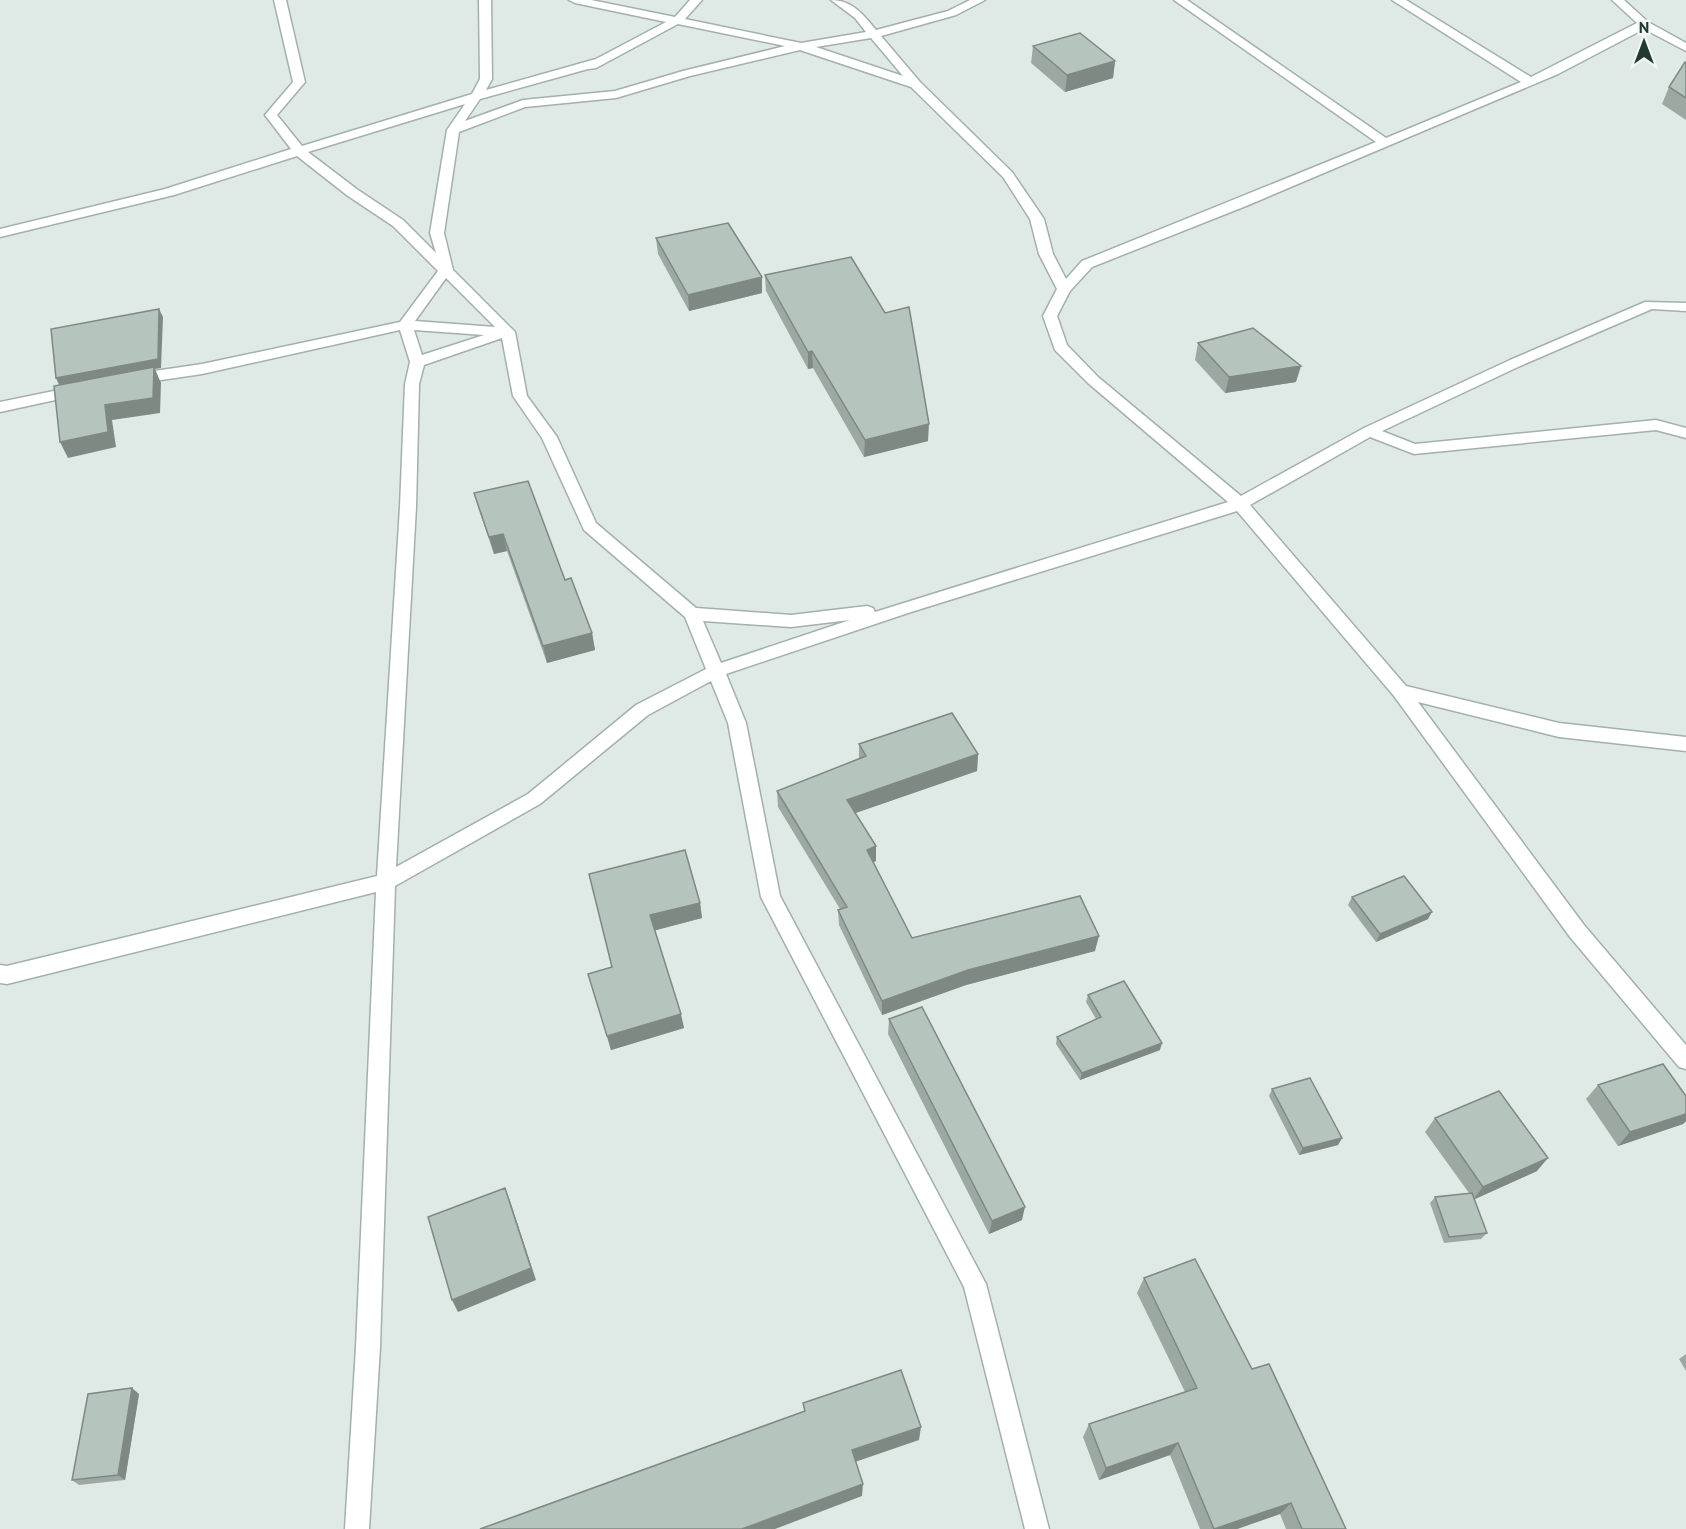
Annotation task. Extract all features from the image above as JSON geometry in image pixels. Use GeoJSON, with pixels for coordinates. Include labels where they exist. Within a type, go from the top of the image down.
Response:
{"type":"FeatureCollection","features":[{"type":"Feature","properties":{"kind":"street"},"geometry":{"type":"LineString","coordinates":[[280,0],[299,82],[271,115],[299,151],[353,193],[399,223],[447,268],[508,332],[520,396],[549,437],[590,526],[692,614],[737,723],[771,897],[975,1284],[1037,1529]]}},
{"type":"Feature","properties":{"kind":"street"},"geometry":{"type":"LineString","coordinates":[[447,268],[437,233],[453,130],[476,98],[486,78],[485,0]]}},
{"type":"Feature","properties":{"kind":"street"},"geometry":{"type":"LineString","coordinates":[[575,0],[801,46],[916,85]]}},
{"type":"Feature","properties":{"kind":"street"},"geometry":{"type":"LineString","coordinates":[[453,130],[523,104],[678,20],[696,0]]}},
{"type":"Feature","properties":{"kind":"street"},"geometry":{"type":"LineString","coordinates":[[837,0],[859,16],[916,85],[1008,175],[1037,219],[1046,254],[1064,289]]}},
{"type":"Feature","properties":{"kind":"street"},"geometry":{"type":"LineString","coordinates":[[476,98],[523,104],[616,94],[687,73],[801,46],[874,34],[952,13],[979,0]]}},
{"type":"Feature","properties":{"kind":"street"},"geometry":{"type":"LineString","coordinates":[[1180,0],[1385,142]]}},
{"type":"Feature","properties":{"kind":"street"},"geometry":{"type":"LineString","coordinates":[[1398,0],[1530,82]]}},
{"type":"Feature","properties":{"kind":"street"},"geometry":{"type":"LineString","coordinates":[[1618,0],[1644,24],[1686,48]]}},
{"type":"Feature","properties":{"kind":"street"},"geometry":{"type":"LineString","coordinates":[[1644,24],[1554,72],[1241,203],[1087,264],[1064,289],[1050,316],[1060,347],[1093,380],[1240,504],[1400,692],[1577,931],[1686,1060]]}},
{"type":"Feature","properties":{"kind":"street"},"geometry":{"type":"LineString","coordinates":[[0,233],[34,227],[169,192],[602,61]]}},
{"type":"Feature","properties":{"kind":"street"},"geometry":{"type":"LineString","coordinates":[[405,325],[447,268]]}},
{"type":"Feature","properties":{"kind":"street"},"geometry":{"type":"LineString","coordinates":[[0,974],[7,975],[386,882],[534,799],[642,710],[716,671],[904,608],[1240,504],[1369,430],[1515,363],[1650,305],[1686,307]]}},
{"type":"Feature","properties":{"kind":"street"},"geometry":{"type":"LineString","coordinates":[[357,1529],[368,1347],[386,882],[412,384],[417,362],[405,325]]}},
{"type":"Feature","properties":{"kind":"street"},"geometry":{"type":"LineString","coordinates":[[114,383],[202,369],[405,325],[508,332]]}},
{"type":"Feature","properties":{"kind":"street"},"geometry":{"type":"LineString","coordinates":[[417,362],[508,332]]}},
{"type":"Feature","properties":{"kind":"street"},"geometry":{"type":"LineString","coordinates":[[0,407],[91,388]]}},
{"type":"Feature","properties":{"kind":"street"},"geometry":{"type":"LineString","coordinates":[[1369,430],[1413,449],[1656,425],[1686,433]]}},
{"type":"Feature","properties":{"kind":"street"},"geometry":{"type":"LineString","coordinates":[[692,614],[791,621],[904,608]]}},
{"type":"Feature","properties":{"kind":"street"},"geometry":{"type":"LineString","coordinates":[[1400,692],[1559,730],[1686,744]]}},
{"type":"Feature","properties":{"kind":"building"},"geometry":{"type":"Polygon","coordinates":[[[1080,33],[1115,61],[1067,75],[1033,46],[1080,33]]]}},
{"type":"Feature","properties":{"kind":"building"},"geometry":{"type":"Polygon","coordinates":[[[1686,63],[1686,98],[1669,87],[1686,63]]]}},
{"type":"Feature","properties":{"kind":"building"},"geometry":{"type":"Polygon","coordinates":[[[728,223],[762,277],[688,295],[656,238],[728,223]]]}},
{"type":"Feature","properties":{"kind":"building"},"geometry":{"type":"Polygon","coordinates":[[[851,257],[885,313],[909,307],[929,424],[865,440],[812,351],[808,352],[765,275],[851,257]]]}},
{"type":"Feature","properties":{"kind":"building"},"geometry":{"type":"Polygon","coordinates":[[[159,309],[158,359],[56,378],[51,329],[159,309]]]}},
{"type":"Feature","properties":{"kind":"building"},"geometry":{"type":"Polygon","coordinates":[[[1253,328],[1301,366],[1229,377],[1198,343],[1253,328]]]}},
{"type":"Feature","properties":{"kind":"building"},"geometry":{"type":"Polygon","coordinates":[[[154,367],[153,398],[105,405],[108,432],[60,442],[54,386],[154,367]]]}},
{"type":"Feature","properties":{"kind":"building"},"geometry":{"type":"Polygon","coordinates":[[[528,481],[565,580],[571,578],[592,633],[543,646],[503,534],[489,537],[474,493],[528,481]]]}},
{"type":"Feature","properties":{"kind":"building"},"geometry":{"type":"Polygon","coordinates":[[[952,713],[978,754],[847,800],[876,846],[867,850],[912,938],[1080,896],[1099,936],[968,970],[882,1001],[838,910],[847,907],[777,791],[866,756],[859,744],[952,713]]]}},
{"type":"Feature","properties":{"kind":"building"},"geometry":{"type":"Polygon","coordinates":[[[685,850],[700,903],[650,915],[681,1014],[607,1036],[588,974],[612,967],[589,874],[685,850]]]}},
{"type":"Feature","properties":{"kind":"building"},"geometry":{"type":"Polygon","coordinates":[[[1404,876],[1432,912],[1380,934],[1352,897],[1404,876]]]}},
{"type":"Feature","properties":{"kind":"building"},"geometry":{"type":"Polygon","coordinates":[[[1124,981],[1162,1043],[1082,1073],[1057,1037],[1101,1017],[1088,995],[1124,981]]]}},
{"type":"Feature","properties":{"kind":"building"},"geometry":{"type":"Polygon","coordinates":[[[922,1007],[1025,1207],[992,1221],[889,1019],[922,1007]]]}},
{"type":"Feature","properties":{"kind":"building"},"geometry":{"type":"Polygon","coordinates":[[[1663,1064],[1686,1096],[1686,1114],[1630,1132],[1598,1085],[1663,1064]]]}},
{"type":"Feature","properties":{"kind":"building"},"geometry":{"type":"Polygon","coordinates":[[[1310,1078],[1342,1138],[1303,1148],[1272,1089],[1310,1078]]]}},
{"type":"Feature","properties":{"kind":"building"},"geometry":{"type":"Polygon","coordinates":[[[1499,1091],[1548,1158],[1483,1187],[1435,1118],[1499,1091]]]}},
{"type":"Feature","properties":{"kind":"building"},"geometry":{"type":"Polygon","coordinates":[[[505,1188],[531,1268],[452,1300],[428,1217],[505,1188]]]}},
{"type":"Feature","properties":{"kind":"building"},"geometry":{"type":"Polygon","coordinates":[[[1472,1193],[1487,1233],[1449,1237],[1435,1197],[1472,1193]]]}},
{"type":"Feature","properties":{"kind":"building"},"geometry":{"type":"Polygon","coordinates":[[[1195,1259],[1252,1369],[1269,1364],[1346,1529],[1302,1529],[1291,1503],[1214,1529],[1178,1443],[1106,1468],[1089,1424],[1197,1388],[1144,1278],[1195,1259]]]}},
{"type":"Feature","properties":{"kind":"building"},"geometry":{"type":"Polygon","coordinates":[[[901,1370],[921,1427],[852,1450],[863,1484],[742,1529],[480,1529],[805,1411],[803,1403],[901,1370]]]}},
{"type":"Feature","properties":{"kind":"building"},"geometry":{"type":"Polygon","coordinates":[[[132,1388],[118,1475],[72,1480],[88,1394],[132,1388]]]}}]}
